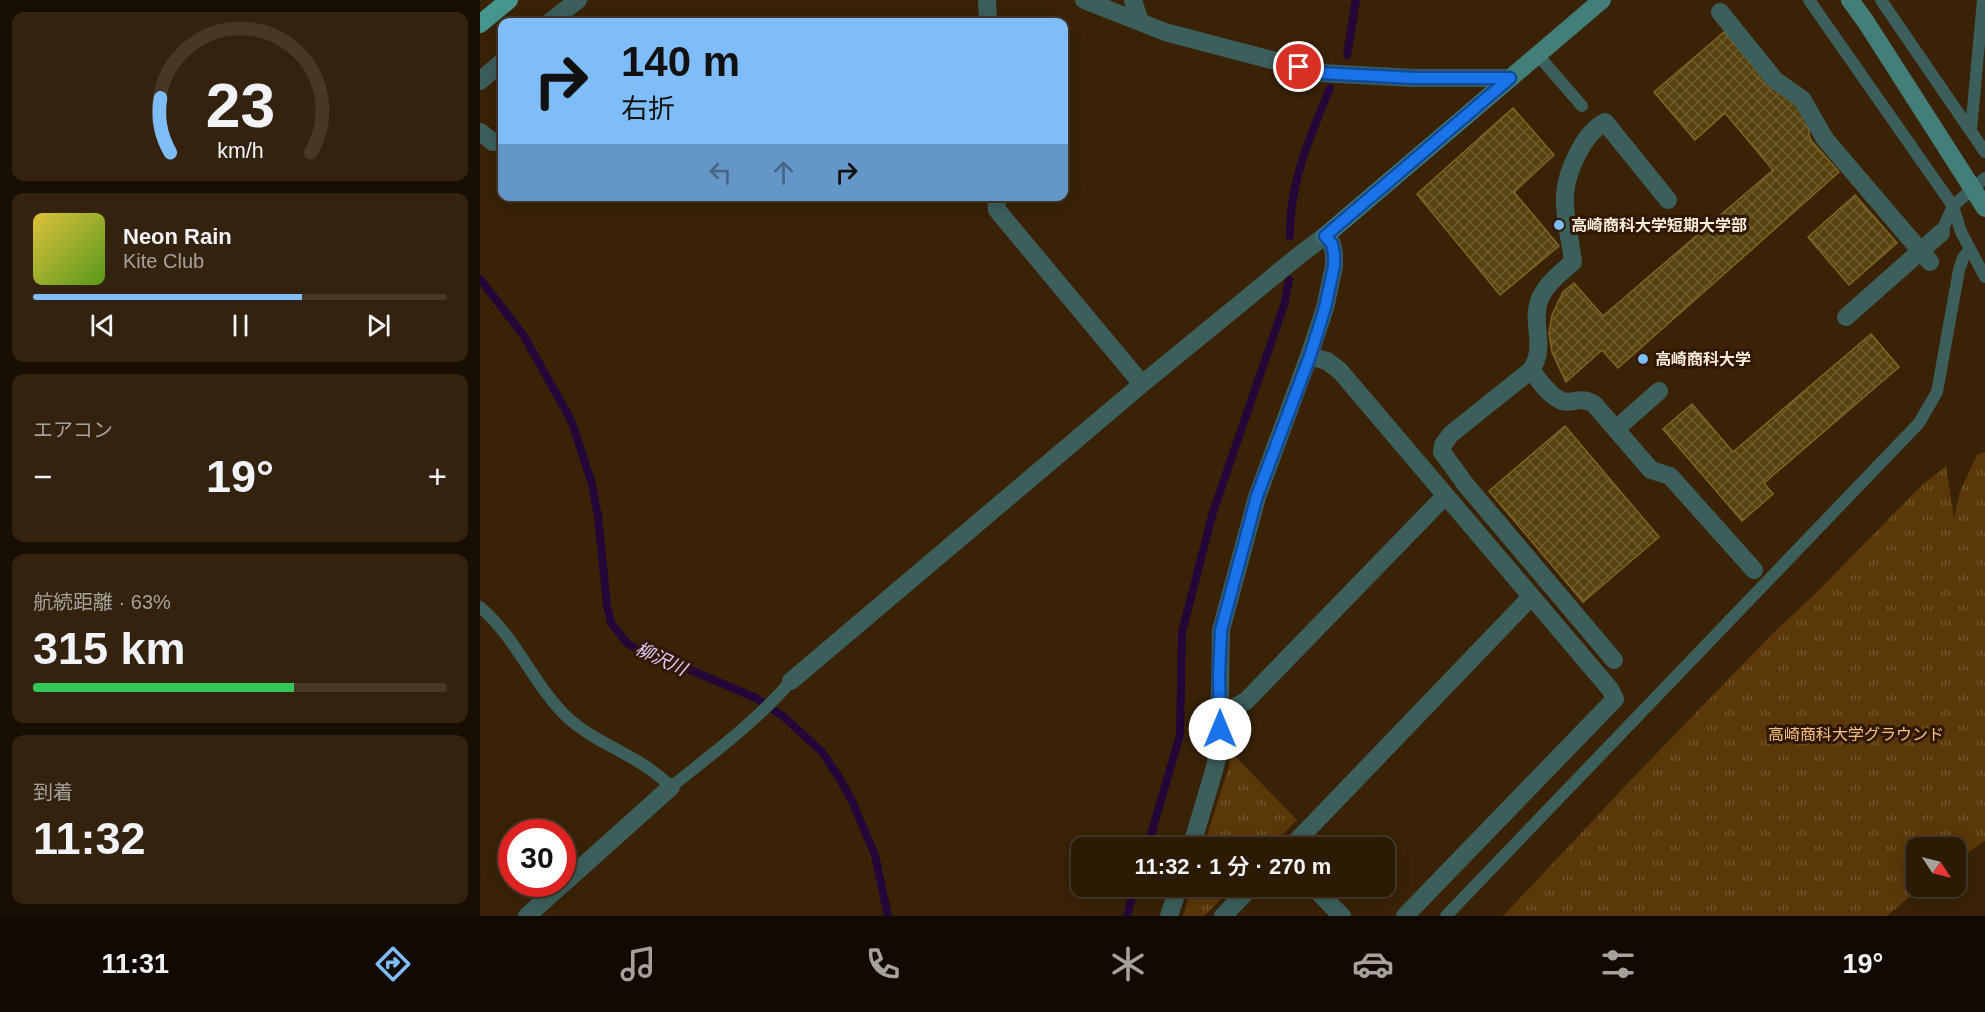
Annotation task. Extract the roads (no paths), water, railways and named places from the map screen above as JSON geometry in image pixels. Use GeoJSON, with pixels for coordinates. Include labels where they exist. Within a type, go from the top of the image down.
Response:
{"type":"FeatureCollection","features":[{"type":"Feature","properties":{"kind":"main road"},"geometry":{"type":"LineString","coordinates":[[480,24],[509,0]]}},
{"type":"Feature","properties":{"kind":"street"},"geometry":{"type":"LineString","coordinates":[[555,18],[578,0]]}},
{"type":"Feature","properties":{"kind":"street"},"geometry":{"type":"LineString","coordinates":[[987,0],[988,18]]}},
{"type":"Feature","properties":{"kind":"street"},"geometry":{"type":"LineString","coordinates":[[1084,0],[1165,32],[1321,73],[1414,78],[1510,78]]}},
{"type":"Feature","properties":{"kind":"street"},"geometry":{"type":"LineString","coordinates":[[1133,0],[1140,22]]}},
{"type":"Feature","properties":{"kind":"street"},"geometry":{"type":"LineString","coordinates":[[791,681],[1142,384],[1325,236],[1602,0]]}},
{"type":"Feature","properties":{"kind":"street"},"geometry":{"type":"LineString","coordinates":[[1850,0],[1979,184],[1985,208]]}},
{"type":"Feature","properties":{"kind":"street"},"geometry":{"type":"LineString","coordinates":[[1720,12],[1775,80],[1802,99],[1825,140],[1926,256]]}},
{"type":"Feature","properties":{"kind":"street"},"geometry":{"type":"LineString","coordinates":[[480,81],[498,65]]}},
{"type":"Feature","properties":{"kind":"street"},"geometry":{"type":"LineString","coordinates":[[1614,660],[1466,485],[1442,452],[1443,445],[1451,434],[1531,370],[1539,354],[1536,312],[1540,299],[1549,285],[1572,262],[1563,194],[1572,163],[1584,142],[1599,125],[1605,122],[1668,201]]}},
{"type":"Feature","properties":{"kind":"street"},"geometry":{"type":"LineString","coordinates":[[480,132],[493,142],[498,142]]}},
{"type":"Feature","properties":{"kind":"street"},"geometry":{"type":"LineString","coordinates":[[996,201],[997,210],[1142,384]]}},
{"type":"Feature","properties":{"kind":"street"},"geometry":{"type":"LineString","coordinates":[[1845,317],[1926,256],[1941,233]]}},
{"type":"Feature","properties":{"kind":"street"},"geometry":{"type":"LineString","coordinates":[[1194,837],[1219,748],[1221,630],[1257,496],[1310,356],[1325,308],[1334,266],[1332,244],[1325,236]]}},
{"type":"Feature","properties":{"kind":"street"},"geometry":{"type":"LineString","coordinates":[[1310,356],[1327,361],[1341,371],[1610,689],[1615,699],[1405,916]]}},
{"type":"Feature","properties":{"kind":"street"},"geometry":{"type":"LineString","coordinates":[[1531,370],[1551,393],[1563,401],[1584,398],[1594,404],[1650,470],[1670,476],[1754,570]]}},
{"type":"Feature","properties":{"kind":"street"},"geometry":{"type":"LineString","coordinates":[[1616,429],[1659,391]]}},
{"type":"Feature","properties":{"kind":"street"},"geometry":{"type":"LineString","coordinates":[[1221,710],[1233,708],[1246,701],[1445,496]]}},
{"type":"Feature","properties":{"kind":"street"},"geometry":{"type":"LineString","coordinates":[[1301,837],[1531,597]]}},
{"type":"Feature","properties":{"kind":"street"},"geometry":{"type":"LineString","coordinates":[[527,916],[671,787]]}},
{"type":"Feature","properties":{"kind":"street"},"geometry":{"type":"LineString","coordinates":[[1169,916],[1175,897]]}},
{"type":"Feature","properties":{"kind":"street"},"geometry":{"type":"LineString","coordinates":[[1223,916],[1241,897]]}},
{"type":"Feature","properties":{"kind":"street"},"geometry":{"type":"LineString","coordinates":[[1323,897],[1342,916]]}},
{"type":"Feature","properties":{"kind":"lane"},"geometry":{"type":"LineString","coordinates":[[1809,0],[1953,206],[1961,232],[1985,277]]}},
{"type":"Feature","properties":{"kind":"lane"},"geometry":{"type":"LineString","coordinates":[[1881,0],[1985,152]]}},
{"type":"Feature","properties":{"kind":"lane"},"geometry":{"type":"LineString","coordinates":[[1971,130],[1983,0]]}},
{"type":"Feature","properties":{"kind":"lane"},"geometry":{"type":"LineString","coordinates":[[1537,54],[1582,106]]}},
{"type":"Feature","properties":{"kind":"lane"},"geometry":{"type":"LineString","coordinates":[[1941,233],[1953,206],[1979,184]]}},
{"type":"Feature","properties":{"kind":"lane"},"geometry":{"type":"LineString","coordinates":[[1446,916],[1919,423],[1937,392],[1959,270],[1963,258],[1970,249]]}},
{"type":"Feature","properties":{"kind":"lane"},"geometry":{"type":"LineString","coordinates":[[480,607],[498,626],[568,718],[597,738],[651,768],[671,787],[778,697],[791,681]]}},
{"type":"Feature","properties":{"kind":"waterway"},"geometry":{"type":"LineString","coordinates":[[1347,55],[1356,0]]}},
{"type":"Feature","properties":{"kind":"waterway"},"geometry":{"type":"LineString","coordinates":[[1290,236],[1293,198],[1302,160],[1330,88]]}},
{"type":"Feature","properties":{"kind":"waterway","name":"柳沢川"},"geometry":{"type":"LineString","coordinates":[[480,279],[524,336],[572,422],[592,484],[611,623],[627,643],[647,656],[676,664],[756,698],[784,717],[822,752],[852,801],[875,855],[888,916]]}},
{"type":"Feature","properties":{"kind":"waterway"},"geometry":{"type":"LineString","coordinates":[[1150,837],[1180,735],[1182,632],[1213,512],[1284,305],[1289,280]]}},
{"type":"Feature","properties":{"kind":"waterway"},"geometry":{"type":"LineString","coordinates":[[1127,916],[1132,897]]}},
{"type":"Feature","properties":{"kind":"place","name":"高崎商科大学短期大学部"},"geometry":{"type":"Point","coordinates":[1559,225]}},
{"type":"Feature","properties":{"kind":"place","name":"高崎商科大学"},"geometry":{"type":"Point","coordinates":[1643,359]}},
{"type":"Feature","properties":{"kind":"park label","name":"高崎商科大学グラウンド"},"geometry":{"type":"Point","coordinates":[1856,734]}}]}
